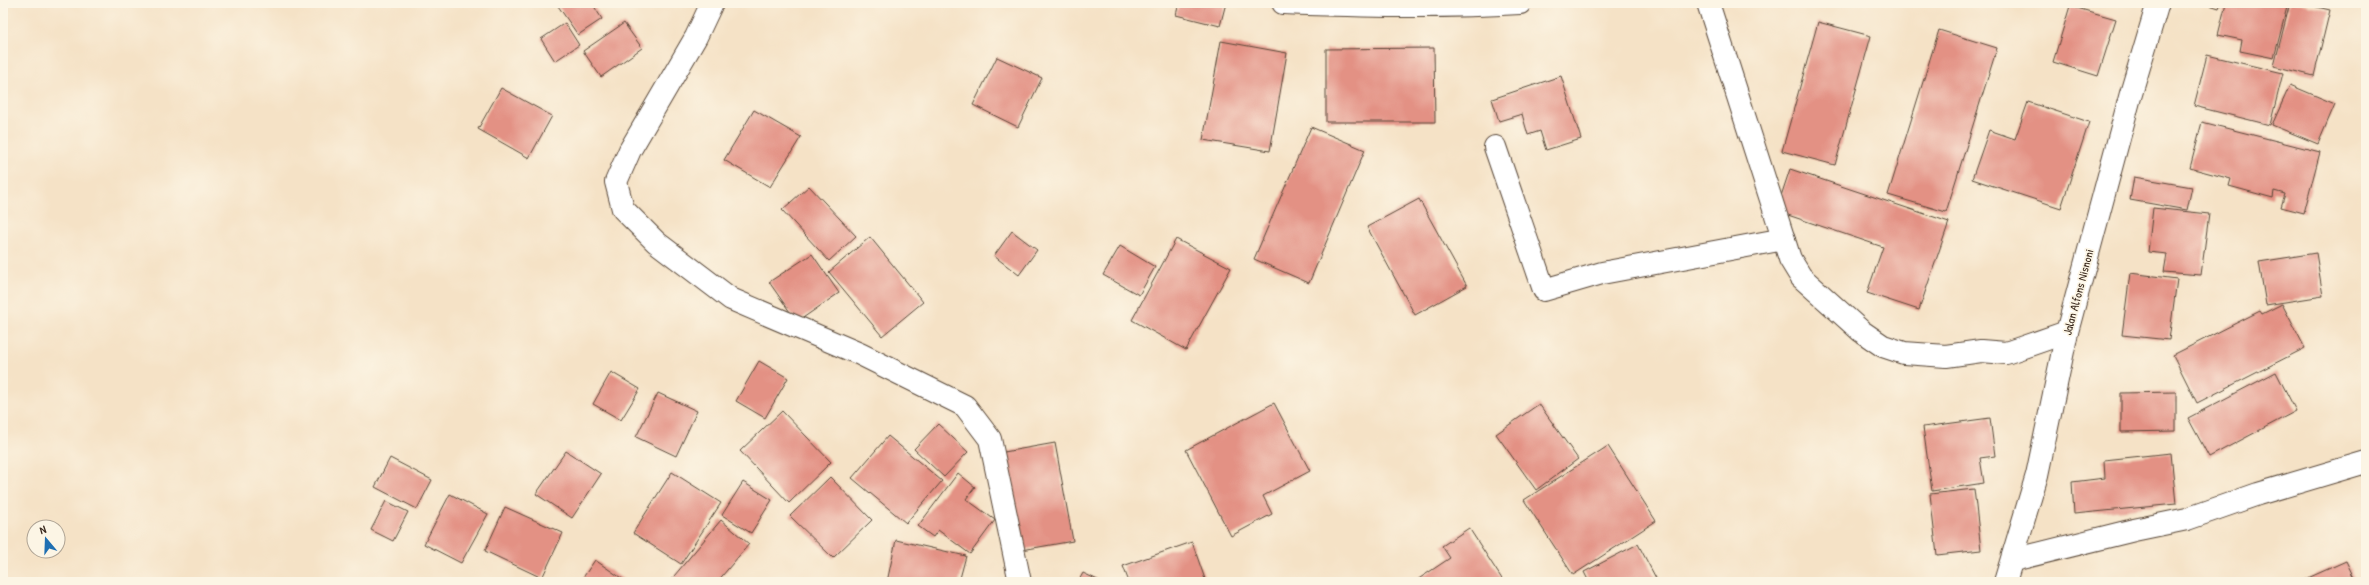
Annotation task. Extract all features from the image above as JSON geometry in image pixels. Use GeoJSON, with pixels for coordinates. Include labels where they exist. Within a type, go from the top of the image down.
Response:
{"type":"FeatureCollection","features":[{"type":"Feature","properties":{"kind":"street"},"geometry":{"type":"LineString","coordinates":[[712,3],[696,36],[630,150],[616,182],[623,210],[656,242],[731,299],[860,354],[964,406],[990,439],[1020,582]]}},
{"type":"Feature","properties":{"kind":"street"},"geometry":{"type":"LineString","coordinates":[[1283,3],[1398,7],[1467,7],[1520,3]]}},
{"type":"Feature","properties":{"kind":"street"},"geometry":{"type":"LineString","coordinates":[[1708,3],[1790,259],[1802,277],[1861,331],[1883,346],[1904,352],[1946,356],[1981,351],[2006,353],[2067,332]]}},
{"type":"Feature","properties":{"kind":"street","name":"Jalan Alfons Nisnoni"},"geometry":{"type":"LineString","coordinates":[[2005,582],[2013,560],[2037,475],[2067,332],[2130,97],[2158,3]]}},
{"type":"Feature","properties":{"kind":"street"},"geometry":{"type":"LineString","coordinates":[[1495,147],[1544,290],[1602,273],[1784,239]]}},
{"type":"Feature","properties":{"kind":"street"},"geometry":{"type":"LineString","coordinates":[[2013,560],[2134,530],[2187,519],[2258,494],[2366,462]]}},
{"type":"Feature","properties":{"kind":"building"},"geometry":{"type":"Polygon","coordinates":[[[556,3],[592,3],[602,19],[578,35],[556,3]]]}},
{"type":"Feature","properties":{"kind":"building"},"geometry":{"type":"Polygon","coordinates":[[[1179,3],[1226,3],[1220,26],[1176,15],[1179,3]]]}},
{"type":"Feature","properties":{"kind":"building"},"geometry":{"type":"Polygon","coordinates":[[[2203,3],[2221,3],[2219,8],[2203,3]]]}},
{"type":"Feature","properties":{"kind":"building"},"geometry":{"type":"Polygon","coordinates":[[[2226,3],[2288,3],[2274,58],[2240,51],[2242,40],[2218,35],[2226,3]]]}},
{"type":"Feature","properties":{"kind":"building"},"geometry":{"type":"Polygon","coordinates":[[[2290,3],[2300,3],[2330,10],[2314,76],[2274,66],[2290,3]]]}},
{"type":"Feature","properties":{"kind":"building"},"geometry":{"type":"Polygon","coordinates":[[[2070,6],[2116,19],[2098,76],[2053,62],[2070,6]]]}},
{"type":"Feature","properties":{"kind":"building"},"geometry":{"type":"Polygon","coordinates":[[[1818,22],[1871,36],[1835,165],[1782,151],[1818,22]]]}},
{"type":"Feature","properties":{"kind":"building"},"geometry":{"type":"Polygon","coordinates":[[[565,23],[579,45],[555,61],[541,39],[565,23]]]}},
{"type":"Feature","properties":{"kind":"building"},"geometry":{"type":"Polygon","coordinates":[[[624,23],[642,48],[601,77],[583,51],[624,23]]]}},
{"type":"Feature","properties":{"kind":"building"},"geometry":{"type":"Polygon","coordinates":[[[1939,30],[1997,48],[1946,212],[1888,195],[1939,30]]]}},
{"type":"Feature","properties":{"kind":"building"},"geometry":{"type":"Polygon","coordinates":[[[1221,41],[1287,53],[1270,151],[1203,140],[1221,41]]]}},
{"type":"Feature","properties":{"kind":"building"},"geometry":{"type":"Polygon","coordinates":[[[1434,48],[1435,122],[1326,122],[1326,49],[1434,48]]]}},
{"type":"Feature","properties":{"kind":"building"},"geometry":{"type":"Polygon","coordinates":[[[2207,55],[2283,73],[2270,125],[2194,106],[2207,55]]]}},
{"type":"Feature","properties":{"kind":"building"},"geometry":{"type":"Polygon","coordinates":[[[997,57],[1042,78],[1018,127],[973,105],[997,57]]]}},
{"type":"Feature","properties":{"kind":"building"},"geometry":{"type":"Polygon","coordinates":[[[1561,76],[1581,139],[1546,150],[1540,131],[1528,135],[1522,114],[1499,121],[1492,99],[1561,76]]]}},
{"type":"Feature","properties":{"kind":"building"},"geometry":{"type":"Polygon","coordinates":[[[2290,85],[2335,104],[2318,144],[2272,125],[2290,85]]]}},
{"type":"Feature","properties":{"kind":"building"},"geometry":{"type":"Polygon","coordinates":[[[501,88],[552,116],[529,158],[478,129],[501,88]]]}},
{"type":"Feature","properties":{"kind":"building"},"geometry":{"type":"Polygon","coordinates":[[[2028,102],[2089,122],[2061,208],[1972,179],[1989,130],[2015,139],[2028,102]]]}},
{"type":"Feature","properties":{"kind":"building"},"geometry":{"type":"Polygon","coordinates":[[[754,110],[801,137],[770,187],[724,160],[754,110]]]}},
{"type":"Feature","properties":{"kind":"building"},"geometry":{"type":"Polygon","coordinates":[[[2202,122],[2320,152],[2304,213],[2281,207],[2285,194],[2274,191],[2273,198],[2229,186],[2231,179],[2190,168],[2202,122]]]}},
{"type":"Feature","properties":{"kind":"building"},"geometry":{"type":"Polygon","coordinates":[[[1311,127],[1365,150],[1309,283],[1254,259],[1311,127]]]}},
{"type":"Feature","properties":{"kind":"building"},"geometry":{"type":"Polygon","coordinates":[[[1790,169],[1949,222],[1919,310],[1867,293],[1883,247],[1776,211],[1790,169]]]}},
{"type":"Feature","properties":{"kind":"building"},"geometry":{"type":"Polygon","coordinates":[[[2134,177],[2192,187],[2187,210],[2130,200],[2134,177]]]}},
{"type":"Feature","properties":{"kind":"building"},"geometry":{"type":"Polygon","coordinates":[[[809,186],[856,236],[829,261],[782,210],[809,186]]]}},
{"type":"Feature","properties":{"kind":"building"},"geometry":{"type":"Polygon","coordinates":[[[1419,199],[1467,286],[1415,315],[1367,227],[1419,199]]]}},
{"type":"Feature","properties":{"kind":"building"},"geometry":{"type":"Polygon","coordinates":[[[2153,208],[2209,214],[2201,275],[2164,272],[2167,254],[2148,252],[2153,208]]]}},
{"type":"Feature","properties":{"kind":"building"},"geometry":{"type":"Polygon","coordinates":[[[1012,231],[1037,250],[1019,275],[994,256],[1012,231]]]}},
{"type":"Feature","properties":{"kind":"building"},"geometry":{"type":"Polygon","coordinates":[[[870,237],[923,302],[882,336],[829,272],[870,237]]]}},
{"type":"Feature","properties":{"kind":"building"},"geometry":{"type":"Polygon","coordinates":[[[1176,239],[1231,268],[1186,350],[1132,320],[1176,239]]]}},
{"type":"Feature","properties":{"kind":"building"},"geometry":{"type":"Polygon","coordinates":[[[1120,246],[1155,267],[1139,295],[1103,275],[1120,246]]]}},
{"type":"Feature","properties":{"kind":"building"},"geometry":{"type":"Polygon","coordinates":[[[2316,253],[2323,296],[2266,305],[2259,262],[2316,253]]]}},
{"type":"Feature","properties":{"kind":"building"},"geometry":{"type":"Polygon","coordinates":[[[812,254],[839,293],[797,322],[769,282],[812,254]]]}},
{"type":"Feature","properties":{"kind":"building"},"geometry":{"type":"Polygon","coordinates":[[[2130,273],[2177,279],[2169,340],[2122,335],[2130,273]]]}},
{"type":"Feature","properties":{"kind":"building"},"geometry":{"type":"Polygon","coordinates":[[[2282,304],[2305,348],[2197,403],[2173,355],[2260,311],[2262,314],[2282,304]]]}},
{"type":"Feature","properties":{"kind":"building"},"geometry":{"type":"Polygon","coordinates":[[[759,361],[788,378],[765,418],[736,401],[759,361]]]}},
{"type":"Feature","properties":{"kind":"building"},"geometry":{"type":"Polygon","coordinates":[[[611,372],[640,389],[621,420],[593,404],[611,372]]]}},
{"type":"Feature","properties":{"kind":"building"},"geometry":{"type":"Polygon","coordinates":[[[2276,372],[2296,411],[2209,457],[2188,418],[2276,372]]]}},
{"type":"Feature","properties":{"kind":"building"},"geometry":{"type":"Polygon","coordinates":[[[2176,392],[2176,431],[2121,432],[2121,393],[2176,392]]]}},
{"type":"Feature","properties":{"kind":"building"},"geometry":{"type":"Polygon","coordinates":[[[658,393],[697,411],[676,456],[636,437],[658,393]]]}},
{"type":"Feature","properties":{"kind":"building"},"geometry":{"type":"Polygon","coordinates":[[[1274,403],[1310,471],[1263,496],[1272,514],[1231,536],[1186,450],[1274,403]]]}},
{"type":"Feature","properties":{"kind":"building"},"geometry":{"type":"Polygon","coordinates":[[[1539,404],[1578,459],[1536,490],[1496,434],[1539,404]]]}},
{"type":"Feature","properties":{"kind":"building"},"geometry":{"type":"Polygon","coordinates":[[[782,411],[831,462],[789,503],[740,451],[782,411]]]}},
{"type":"Feature","properties":{"kind":"building"},"geometry":{"type":"Polygon","coordinates":[[[1990,418],[1995,456],[1980,458],[1984,483],[1932,491],[1923,427],[1990,418]]]}},
{"type":"Feature","properties":{"kind":"building"},"geometry":{"type":"Polygon","coordinates":[[[938,424],[968,452],[944,477],[914,449],[938,424]]]}},
{"type":"Feature","properties":{"kind":"building"},"geometry":{"type":"Polygon","coordinates":[[[888,436],[942,481],[906,523],[852,478],[888,436]]]}},
{"type":"Feature","properties":{"kind":"building"},"geometry":{"type":"Polygon","coordinates":[[[1055,443],[1073,541],[1022,550],[1004,452],[1055,443]]]}},
{"type":"Feature","properties":{"kind":"building"},"geometry":{"type":"Polygon","coordinates":[[[1608,446],[1656,521],[1573,575],[1524,500],[1608,446]]]}},
{"type":"Feature","properties":{"kind":"building"},"geometry":{"type":"Polygon","coordinates":[[[566,451],[601,474],[572,518],[536,494],[566,451]]]}},
{"type":"Feature","properties":{"kind":"building"},"geometry":{"type":"Polygon","coordinates":[[[2171,453],[2176,504],[2074,514],[2072,482],[2105,478],[2104,460],[2171,453]]]}},
{"type":"Feature","properties":{"kind":"building"},"geometry":{"type":"Polygon","coordinates":[[[390,458],[432,480],[417,509],[375,487],[390,458]]]}},
{"type":"Feature","properties":{"kind":"building"},"geometry":{"type":"Polygon","coordinates":[[[672,472],[721,503],[681,564],[633,533],[672,472]]]}},
{"type":"Feature","properties":{"kind":"building"},"geometry":{"type":"Polygon","coordinates":[[[958,473],[975,487],[966,499],[995,520],[970,554],[938,530],[933,537],[918,526],[958,473]]]}},
{"type":"Feature","properties":{"kind":"building"},"geometry":{"type":"Polygon","coordinates":[[[830,477],[872,520],[833,558],[790,516],[830,477]]]}},
{"type":"Feature","properties":{"kind":"building"},"geometry":{"type":"Polygon","coordinates":[[[743,482],[772,500],[751,533],[722,515],[743,482]]]}},
{"type":"Feature","properties":{"kind":"building"},"geometry":{"type":"Polygon","coordinates":[[[1974,489],[1981,550],[1937,555],[1930,494],[1974,489]]]}},
{"type":"Feature","properties":{"kind":"building"},"geometry":{"type":"Polygon","coordinates":[[[450,494],[488,514],[461,563],[424,544],[450,494]]]}},
{"type":"Feature","properties":{"kind":"building"},"geometry":{"type":"Polygon","coordinates":[[[386,501],[408,512],[393,541],[371,530],[386,501]]]}},
{"type":"Feature","properties":{"kind":"building"},"geometry":{"type":"Polygon","coordinates":[[[505,507],[563,533],[542,578],[485,551],[505,507]]]}},
{"type":"Feature","properties":{"kind":"building"},"geometry":{"type":"Polygon","coordinates":[[[721,520],[749,544],[717,582],[669,582],[721,520]]]}},
{"type":"Feature","properties":{"kind":"building"},"geometry":{"type":"Polygon","coordinates":[[[1469,528],[1502,579],[1497,582],[1414,582],[1450,558],[1442,546],[1469,528]]]}},
{"type":"Feature","properties":{"kind":"building"},"geometry":{"type":"Polygon","coordinates":[[[896,540],[966,556],[959,582],[887,582],[896,540]]]}},
{"type":"Feature","properties":{"kind":"building"},"geometry":{"type":"Polygon","coordinates":[[[1192,542],[1206,582],[1129,582],[1123,566],[1192,542]]]}},
{"type":"Feature","properties":{"kind":"building"},"geometry":{"type":"Polygon","coordinates":[[[1638,544],[1658,582],[1589,582],[1584,572],[1638,544]]]}},
{"type":"Feature","properties":{"kind":"building"},"geometry":{"type":"Polygon","coordinates":[[[595,560],[627,582],[580,582],[595,560]]]}},
{"type":"Feature","properties":{"kind":"building"},"geometry":{"type":"Polygon","coordinates":[[[2346,561],[2356,582],[2299,582],[2346,561]]]}},
{"type":"Feature","properties":{"kind":"building"},"geometry":{"type":"Polygon","coordinates":[[[1083,573],[1102,582],[1078,582],[1083,573]]]}}]}
